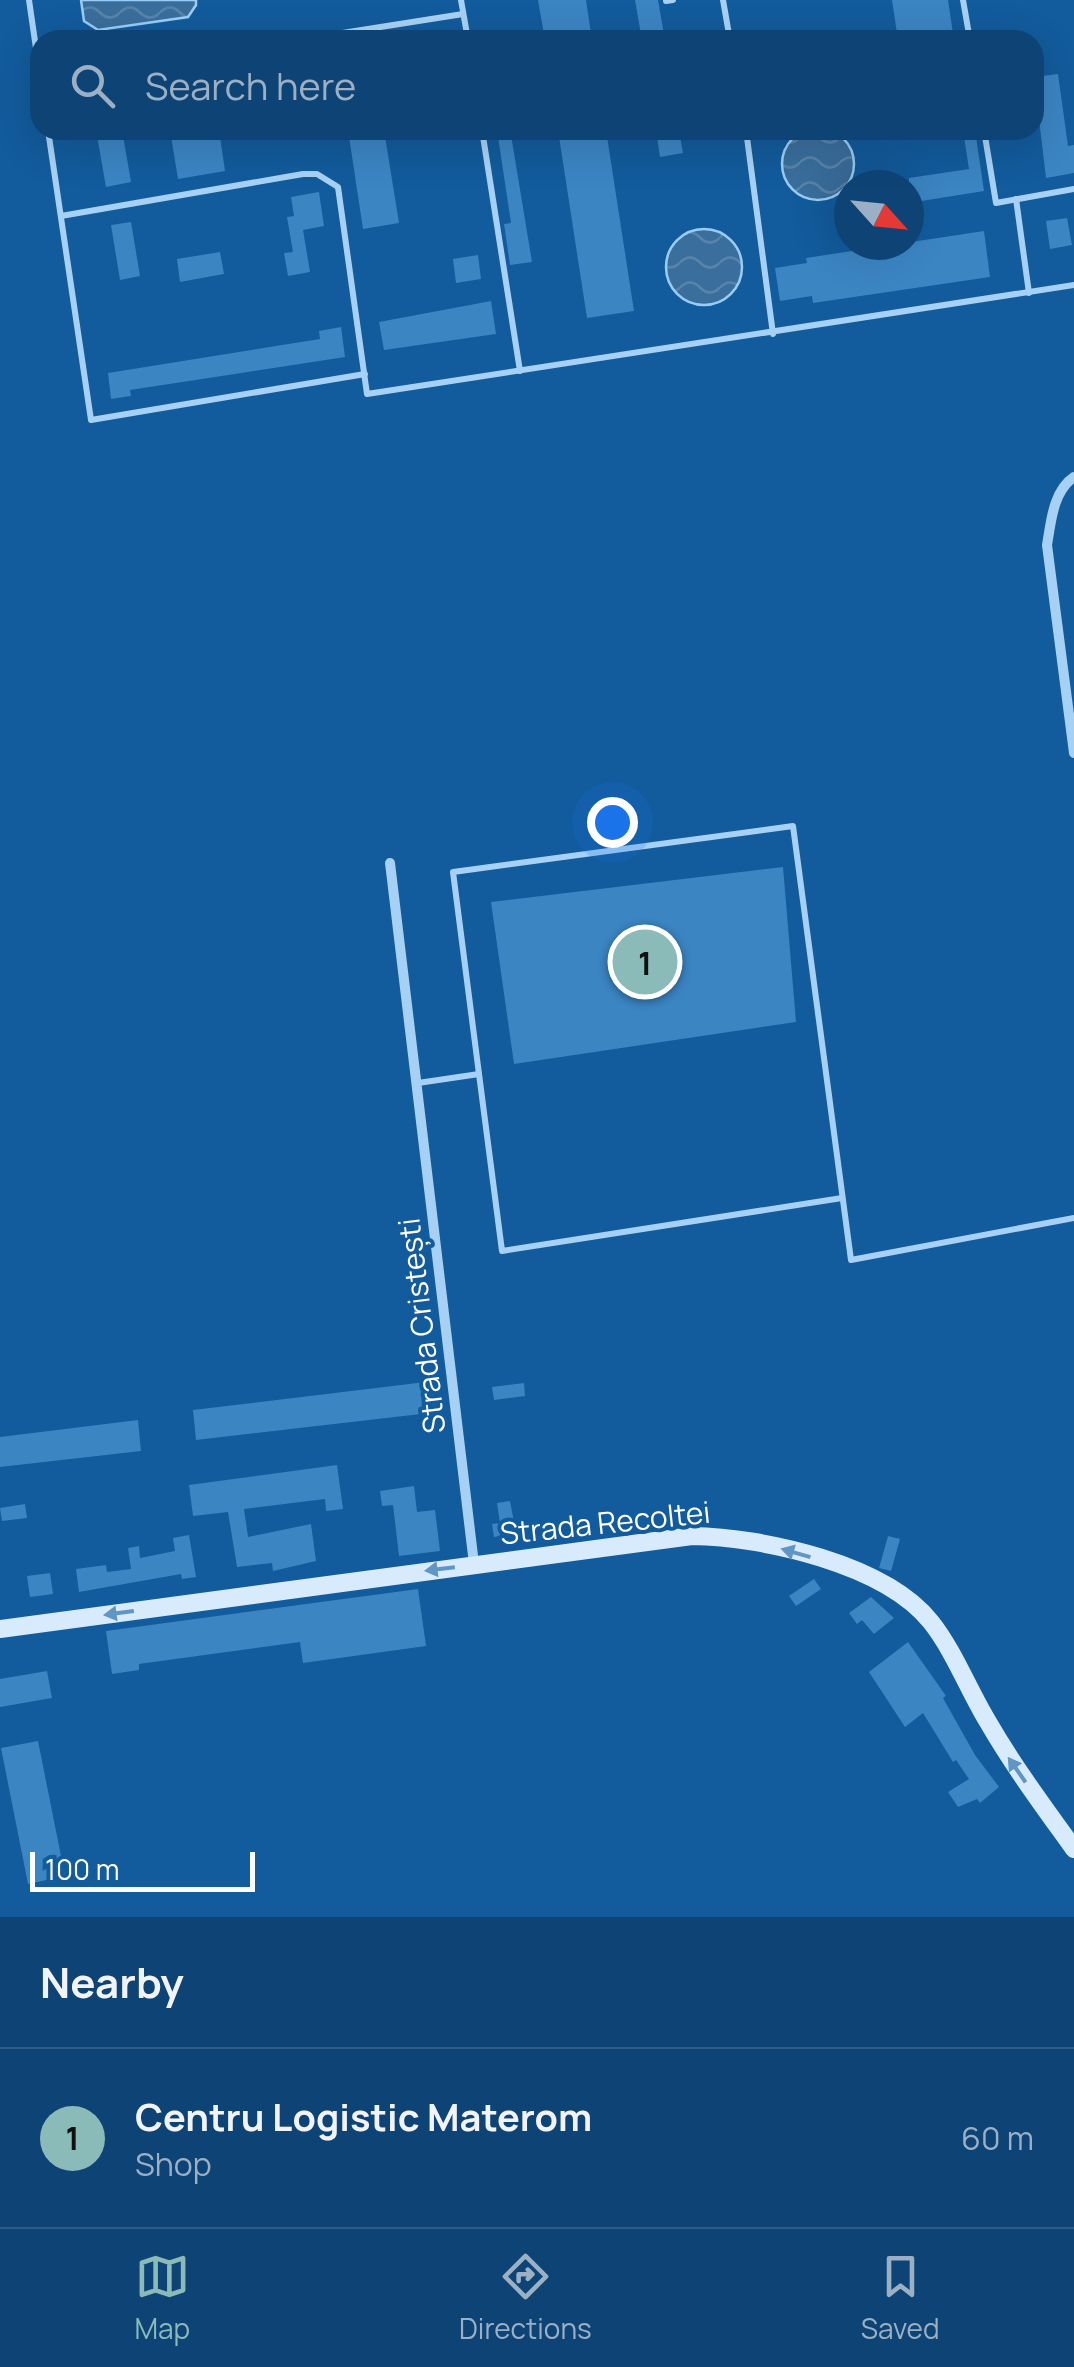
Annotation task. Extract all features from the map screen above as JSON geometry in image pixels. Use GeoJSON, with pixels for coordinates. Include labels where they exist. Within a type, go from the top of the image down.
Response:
{"type":"FeatureCollection","features":[{"type":"Feature","properties":{"kind":"street"},"geometry":{"type":"LineString","coordinates":[[1074,478],[1065,483],[1052,513],[1047,545],[1074,754]]}},
{"type":"Feature","properties":{"kind":"street","name":"Strada Cristești"},"geometry":{"type":"LineString","coordinates":[[390,863],[474,1564]]}},
{"type":"Feature","properties":{"kind":"street","name":"Strada Recoltei"},"geometry":{"type":"LineString","coordinates":[[0,1629],[692,1536],[728,1536],[857,1572],[903,1596],[932,1623],[1006,1754],[1074,1849]]}},
{"type":"Feature","properties":{"kind":"lane"},"geometry":{"type":"LineString","coordinates":[[29,0],[33,30]]}},
{"type":"Feature","properties":{"kind":"lane"},"geometry":{"type":"LineString","coordinates":[[462,0],[466,30]]}},
{"type":"Feature","properties":{"kind":"lane"},"geometry":{"type":"LineString","coordinates":[[723,0],[728,30]]}},
{"type":"Feature","properties":{"kind":"lane"},"geometry":{"type":"LineString","coordinates":[[963,0],[968,30]]}},
{"type":"Feature","properties":{"kind":"lane"},"geometry":{"type":"LineString","coordinates":[[362,30],[464,14]]}},
{"type":"Feature","properties":{"kind":"lane"},"geometry":{"type":"LineString","coordinates":[[50,140],[91,420],[365,374]]}},
{"type":"Feature","properties":{"kind":"lane"},"geometry":{"type":"LineString","coordinates":[[484,140],[520,371]]}},
{"type":"Feature","properties":{"kind":"lane"},"geometry":{"type":"LineString","coordinates":[[747,140],[773,334]]}},
{"type":"Feature","properties":{"kind":"lane"},"geometry":{"type":"LineString","coordinates":[[986,140],[996,202],[1074,190]]}},
{"type":"Feature","properties":{"kind":"lane"},"geometry":{"type":"LineString","coordinates":[[61,216],[303,174],[329,178],[338,188],[367,394],[1074,286]]}},
{"type":"Feature","properties":{"kind":"lane"},"geometry":{"type":"LineString","coordinates":[[1016,199],[1028,293]]}},
{"type":"Feature","properties":{"kind":"lane"},"geometry":{"type":"LineString","coordinates":[[842,1198],[502,1251],[453,872],[794,826],[851,1260],[1074,1218]]}},
{"type":"Feature","properties":{"kind":"lane"},"geometry":{"type":"LineString","coordinates":[[418,1083],[479,1074]]}},
{"type":"Feature","properties":{"kind":"water"},"geometry":{"type":"Polygon","coordinates":[[[81,0],[196,0],[196,5],[188,17],[98,30],[84,21],[81,0]]]}},
{"type":"Feature","properties":{"kind":"water"},"geometry":{"type":"Polygon","coordinates":[[[791,140],[845,140],[854,164],[853,170],[834,170],[834,196],[818,200],[792,190],[782,164],[791,140]]]}},
{"type":"Feature","properties":{"kind":"water"},"geometry":{"type":"Polygon","coordinates":[[[704,229],[731,240],[742,267],[731,294],[704,305],[677,294],[666,267],[677,240],[704,229]]]}},
{"type":"Feature","properties":{"kind":"building"},"geometry":{"type":"Polygon","coordinates":[[[538,0],[586,0],[590,30],[543,30],[538,0]]]}},
{"type":"Feature","properties":{"kind":"building"},"geometry":{"type":"Polygon","coordinates":[[[635,0],[658,0],[663,30],[640,30],[635,0]]]}},
{"type":"Feature","properties":{"kind":"building"},"geometry":{"type":"Polygon","coordinates":[[[892,0],[948,0],[952,30],[896,30],[892,0]]]}},
{"type":"Feature","properties":{"kind":"building"},"geometry":{"type":"Polygon","coordinates":[[[1058,74],[1068,146],[1074,145],[1074,173],[1046,178],[1041,140],[1044,76],[1058,74]]]}},
{"type":"Feature","properties":{"kind":"building"},"geometry":{"type":"Polygon","coordinates":[[[98,140],[124,140],[131,182],[106,187],[98,140]]]}},
{"type":"Feature","properties":{"kind":"building"},"geometry":{"type":"Polygon","coordinates":[[[172,140],[220,140],[225,171],[178,179],[172,140]]]}},
{"type":"Feature","properties":{"kind":"building"},"geometry":{"type":"Polygon","coordinates":[[[350,140],[386,140],[399,223],[363,229],[350,140]]]}},
{"type":"Feature","properties":{"kind":"building"},"geometry":{"type":"Polygon","coordinates":[[[499,140],[512,140],[532,262],[510,265],[504,224],[511,223],[499,140]]]}},
{"type":"Feature","properties":{"kind":"building"},"geometry":{"type":"Polygon","coordinates":[[[560,140],[608,140],[634,311],[587,318],[560,140]]]}},
{"type":"Feature","properties":{"kind":"building"},"geometry":{"type":"Polygon","coordinates":[[[657,140],[681,140],[683,153],[660,157],[657,140]]]}},
{"type":"Feature","properties":{"kind":"building"},"geometry":{"type":"Polygon","coordinates":[[[965,140],[976,140],[984,191],[924,201],[924,176],[969,169],[965,140]]]}},
{"type":"Feature","properties":{"kind":"building"},"geometry":{"type":"Polygon","coordinates":[[[319,192],[324,226],[303,230],[310,272],[288,276],[284,253],[293,252],[287,217],[294,216],[291,197],[319,192]]]}},
{"type":"Feature","properties":{"kind":"building"},"geometry":{"type":"Polygon","coordinates":[[[1067,218],[1072,245],[1050,249],[1046,221],[1067,218]]]}},
{"type":"Feature","properties":{"kind":"building"},"geometry":{"type":"Polygon","coordinates":[[[131,222],[140,276],[120,280],[111,225],[131,222]]]}},
{"type":"Feature","properties":{"kind":"building"},"geometry":{"type":"Polygon","coordinates":[[[984,231],[990,277],[813,303],[812,296],[780,301],[775,268],[834,254],[834,260],[924,260],[924,240],[984,231]]]}},
{"type":"Feature","properties":{"kind":"building"},"geometry":{"type":"Polygon","coordinates":[[[220,252],[224,274],[180,282],[177,259],[220,252]]]}},
{"type":"Feature","properties":{"kind":"building"},"geometry":{"type":"Polygon","coordinates":[[[478,255],[481,279],[456,283],[453,259],[478,255]]]}},
{"type":"Feature","properties":{"kind":"building"},"geometry":{"type":"Polygon","coordinates":[[[491,301],[496,334],[384,350],[379,322],[491,301]]]}},
{"type":"Feature","properties":{"kind":"building"},"geometry":{"type":"Polygon","coordinates":[[[341,327],[345,357],[130,390],[131,396],[111,399],[108,373],[320,339],[319,331],[341,327]]]}},
{"type":"Feature","properties":{"kind":"building"},"geometry":{"type":"Polygon","coordinates":[[[783,867],[796,1022],[514,1064],[491,902],[783,867]]]}},
{"type":"Feature","properties":{"kind":"building"},"geometry":{"type":"Polygon","coordinates":[[[434,1381],[438,1412],[196,1440],[193,1410],[434,1381]]]}},
{"type":"Feature","properties":{"kind":"building"},"geometry":{"type":"Polygon","coordinates":[[[524,1383],[525,1396],[494,1400],[492,1387],[524,1383]]]}},
{"type":"Feature","properties":{"kind":"building"},"geometry":{"type":"Polygon","coordinates":[[[138,1420],[141,1451],[0,1467],[0,1437],[138,1420]]]}},
{"type":"Feature","properties":{"kind":"building"},"geometry":{"type":"Polygon","coordinates":[[[337,1465],[343,1509],[326,1511],[325,1499],[244,1509],[248,1537],[311,1524],[316,1561],[273,1571],[272,1563],[237,1567],[228,1512],[193,1516],[189,1485],[337,1465]]]}},
{"type":"Feature","properties":{"kind":"building"},"geometry":{"type":"Polygon","coordinates":[[[414,1486],[417,1512],[435,1510],[440,1551],[399,1556],[393,1505],[382,1506],[380,1491],[414,1486]]]}},
{"type":"Feature","properties":{"kind":"building"},"geometry":{"type":"Polygon","coordinates":[[[510,1501],[516,1533],[494,1537],[492,1524],[500,1523],[497,1503],[510,1501]]]}},
{"type":"Feature","properties":{"kind":"building"},"geometry":{"type":"Polygon","coordinates":[[[25,1504],[27,1518],[2,1521],[0,1508],[25,1504]]]}},
{"type":"Feature","properties":{"kind":"building"},"geometry":{"type":"Polygon","coordinates":[[[189,1535],[196,1577],[182,1579],[181,1574],[79,1592],[76,1569],[106,1565],[107,1572],[131,1569],[128,1548],[139,1546],[140,1558],[175,1551],[173,1538],[189,1535]]]}},
{"type":"Feature","properties":{"kind":"building"},"geometry":{"type":"Polygon","coordinates":[[[888,1536],[900,1539],[891,1571],[879,1568],[888,1536]]]}},
{"type":"Feature","properties":{"kind":"building"},"geometry":{"type":"Polygon","coordinates":[[[50,1573],[53,1594],[30,1597],[27,1576],[50,1573]]]}},
{"type":"Feature","properties":{"kind":"building"},"geometry":{"type":"Polygon","coordinates":[[[814,1579],[821,1589],[796,1606],[789,1596],[814,1579]]]}},
{"type":"Feature","properties":{"kind":"building"},"geometry":{"type":"Polygon","coordinates":[[[418,1589],[426,1646],[303,1663],[300,1642],[139,1664],[139,1670],[112,1674],[106,1631],[418,1589]]]}},
{"type":"Feature","properties":{"kind":"building"},"geometry":{"type":"Polygon","coordinates":[[[871,1597],[894,1618],[874,1634],[862,1620],[857,1624],[849,1613],[871,1597]]]}},
{"type":"Feature","properties":{"kind":"building"},"geometry":{"type":"Polygon","coordinates":[[[908,1642],[946,1696],[943,1698],[975,1755],[999,1787],[980,1803],[977,1799],[958,1807],[948,1792],[969,1779],[956,1760],[953,1762],[923,1713],[905,1727],[869,1672],[908,1642]]]}},
{"type":"Feature","properties":{"kind":"building"},"geometry":{"type":"Polygon","coordinates":[[[47,1671],[52,1698],[0,1707],[0,1679],[47,1671]]]}},
{"type":"Feature","properties":{"kind":"building"},"geometry":{"type":"Polygon","coordinates":[[[38,1741],[65,1876],[28,1884],[1,1748],[38,1741]]]}},
{"type":"Feature","properties":{"kind":"place","name":"Centru Logistic Materom"},"geometry":{"type":"Point","coordinates":[645,962]}}]}
